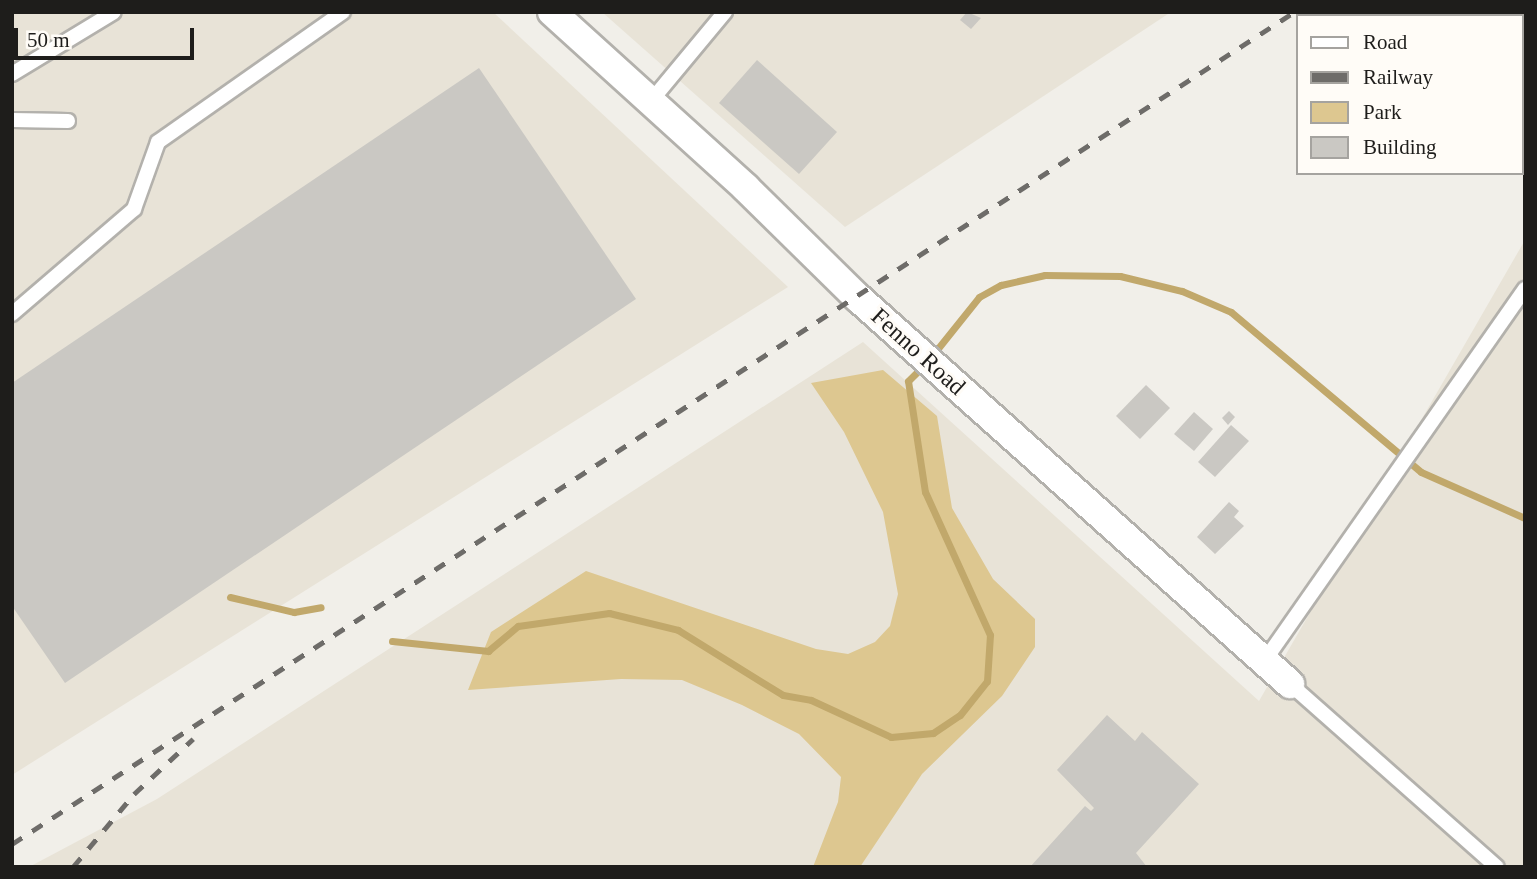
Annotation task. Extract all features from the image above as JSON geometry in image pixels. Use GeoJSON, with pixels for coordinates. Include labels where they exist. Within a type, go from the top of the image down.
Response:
{"type":"FeatureCollection","features":[{"type":"Feature","properties":{"kind":"street","name":"Fenno Road"},"geometry":{"type":"LineString","coordinates":[[552,12],[857,298],[1290,684]]}},
{"type":"Feature","properties":{"kind":"lane"},"geometry":{"type":"LineString","coordinates":[[12,75],[114,12]]}},
{"type":"Feature","properties":{"kind":"lane"},"geometry":{"type":"LineString","coordinates":[[12,314],[134,209],[158,142],[342,12]]}},
{"type":"Feature","properties":{"kind":"lane"},"geometry":{"type":"LineString","coordinates":[[651,102],[725,12]]}},
{"type":"Feature","properties":{"kind":"lane"},"geometry":{"type":"LineString","coordinates":[[12,120],[68,121]]}},
{"type":"Feature","properties":{"kind":"lane"},"geometry":{"type":"LineString","coordinates":[[1265,660],[1525,289]]}},
{"type":"Feature","properties":{"kind":"lane"},"geometry":{"type":"LineString","coordinates":[[1290,684],[1497,867]]}},
{"type":"Feature","properties":{"kind":"shaded area"},"geometry":{"type":"Polygon","coordinates":[[[12,12],[493,12],[788,287],[12,775],[12,12]]]}},
{"type":"Feature","properties":{"kind":"shaded area"},"geometry":{"type":"Polygon","coordinates":[[[602,12],[1171,12],[845,227],[602,12]]]}},
{"type":"Feature","properties":{"kind":"shaded area"},"geometry":{"type":"Polygon","coordinates":[[[1525,240],[1525,867],[29,867],[157,799],[863,342],[1259,701],[1525,240]]]}},
{"type":"Feature","properties":{"kind":"green space"},"geometry":{"type":"Polygon","coordinates":[[[883,370],[937,416],[952,508],[993,579],[1035,619],[1035,647],[1002,696],[922,774],[860,867],[813,867],[838,802],[841,777],[799,734],[742,705],[682,680],[621,679],[468,690],[491,632],[586,571],[816,649],[848,654],[875,642],[890,626],[898,594],[883,512],[844,432],[811,383],[883,370]]]}},
{"type":"Feature","properties":{"kind":"building"},"geometry":{"type":"Polygon","coordinates":[[[967,12],[981,18],[971,29],[960,20],[967,12]]]}},
{"type":"Feature","properties":{"kind":"building"},"geometry":{"type":"Polygon","coordinates":[[[757,60],[837,132],[799,174],[719,103],[757,60]]]}},
{"type":"Feature","properties":{"kind":"building"},"geometry":{"type":"Polygon","coordinates":[[[479,68],[636,299],[65,683],[12,606],[12,383],[479,68]]]}},
{"type":"Feature","properties":{"kind":"building"},"geometry":{"type":"Polygon","coordinates":[[[1146,385],[1170,408],[1140,439],[1116,416],[1146,385]]]}},
{"type":"Feature","properties":{"kind":"building"},"geometry":{"type":"Polygon","coordinates":[[[1229,411],[1235,417],[1228,425],[1222,418],[1229,411]]]}},
{"type":"Feature","properties":{"kind":"building"},"geometry":{"type":"Polygon","coordinates":[[[1194,412],[1213,429],[1194,451],[1174,434],[1194,412]]]}},
{"type":"Feature","properties":{"kind":"building"},"geometry":{"type":"Polygon","coordinates":[[[1231,425],[1249,441],[1215,477],[1198,462],[1231,425]]]}},
{"type":"Feature","properties":{"kind":"building"},"geometry":{"type":"Polygon","coordinates":[[[1229,502],[1239,511],[1234,517],[1244,526],[1215,554],[1197,537],[1229,502]]]}},
{"type":"Feature","properties":{"kind":"building"},"geometry":{"type":"Polygon","coordinates":[[[1107,715],[1135,741],[1142,732],[1199,784],[1136,853],[1147,867],[1030,867],[1085,806],[1091,811],[1094,808],[1057,770],[1107,715]]]}},
{"type":"Feature","properties":{"kind":"waterway"},"geometry":{"type":"LineString","coordinates":[[931,357],[979,297],[1001,285],[1045,275],[1120,276],[1182,291],[1231,312],[1421,472],[1525,518]]}},
{"type":"Feature","properties":{"kind":"waterway"},"geometry":{"type":"LineString","coordinates":[[392,641],[488,651],[518,626],[609,613],[678,630],[783,695],[811,700],[891,737],[933,733],[960,715],[987,681],[990,635],[925,492],[908,381],[923,366]]}},
{"type":"Feature","properties":{"kind":"waterway"},"geometry":{"type":"LineString","coordinates":[[230,597],[294,612],[321,607]]}},
{"type":"Feature","properties":{"kind":"railway"},"geometry":{"type":"LineString","coordinates":[[12,844],[1294,12]]}},
{"type":"Feature","properties":{"kind":"railway"},"geometry":{"type":"LineString","coordinates":[[73,867],[134,794],[193,739]]}}]}
